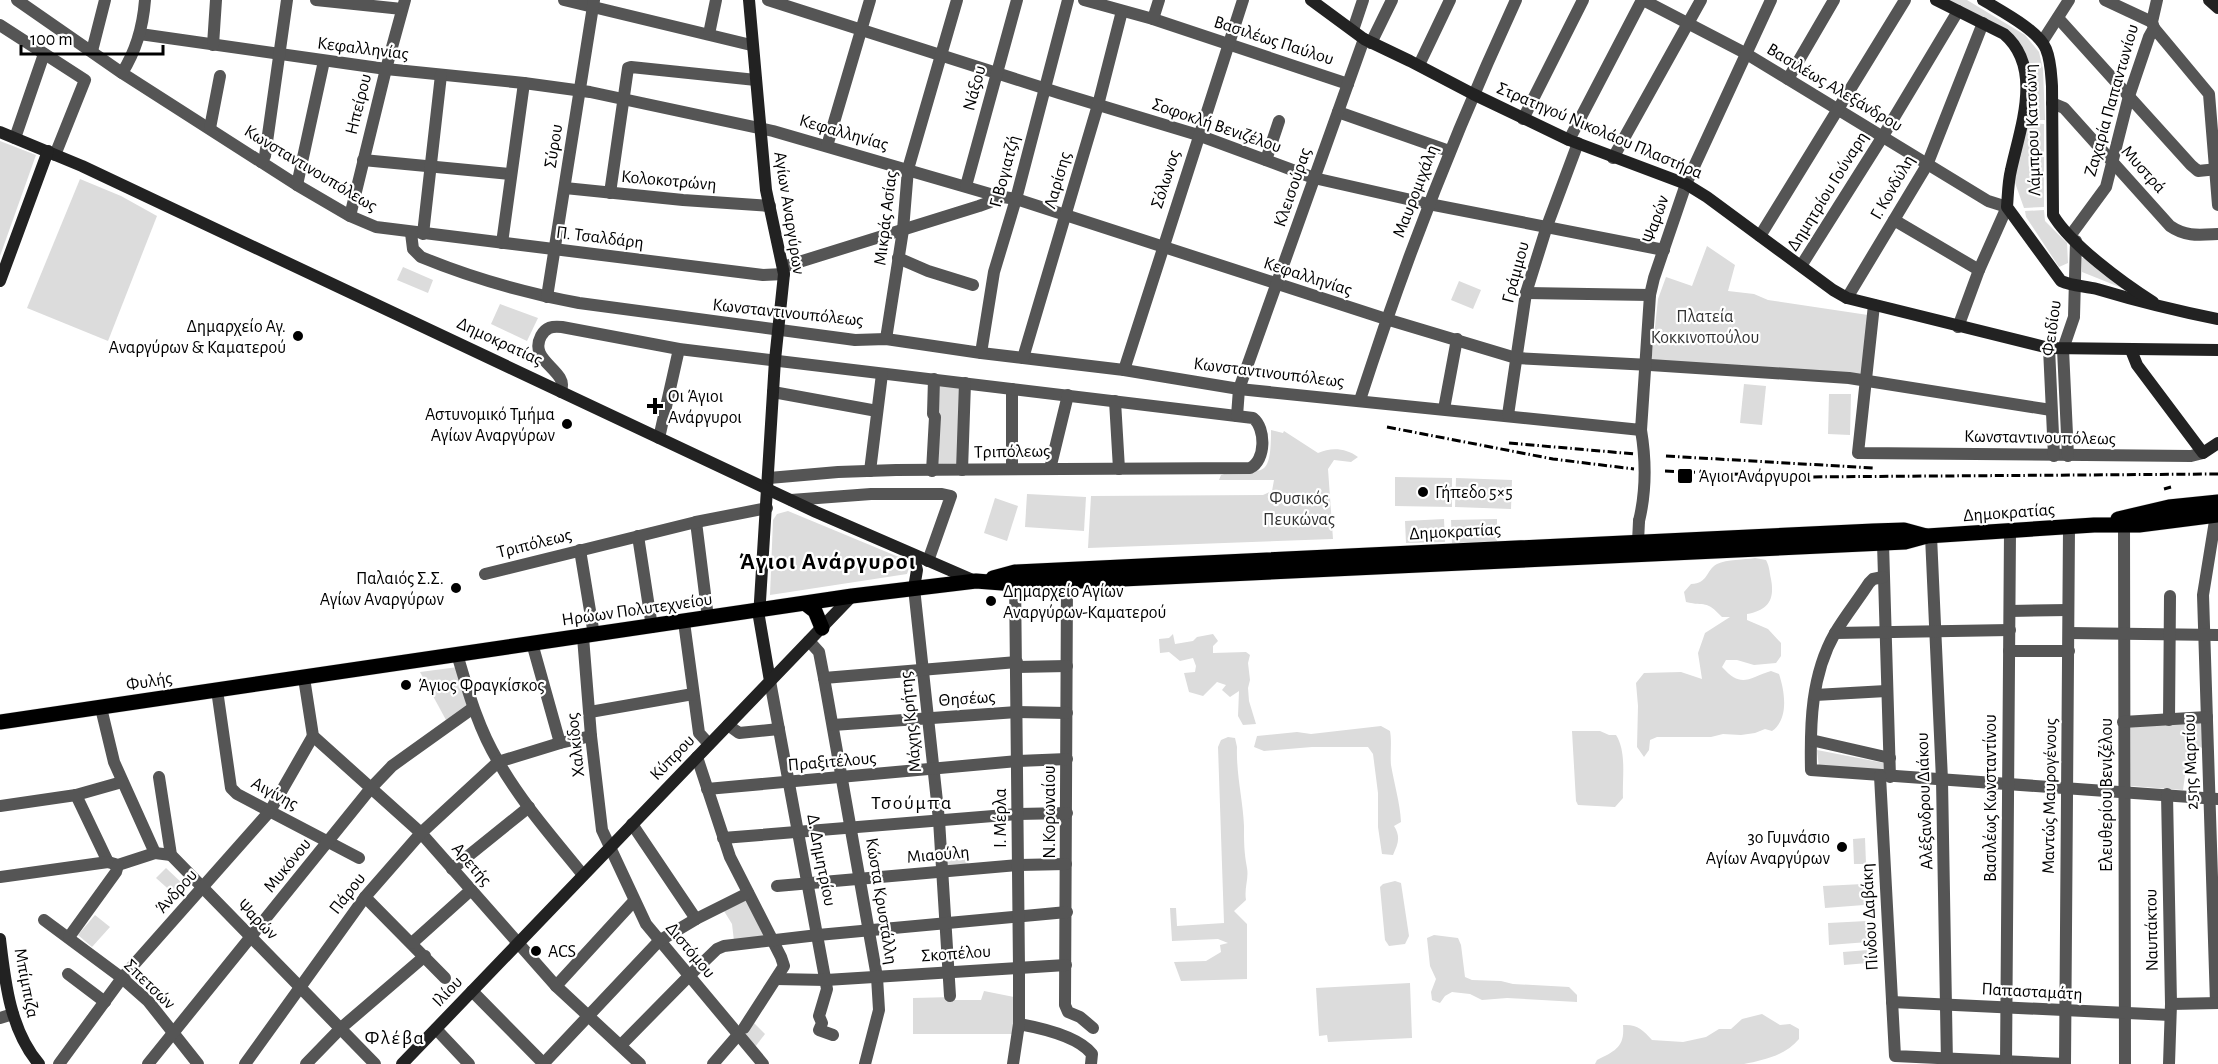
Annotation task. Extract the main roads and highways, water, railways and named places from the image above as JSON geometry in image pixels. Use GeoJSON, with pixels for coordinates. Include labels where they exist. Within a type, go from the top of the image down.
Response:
{"type":"FeatureCollection","features":[{"type":"Feature","properties":{"kind":"main road","name":"Αγίων Αναργύρων"},"geometry":{"type":"LineString","coordinates":[[749,0],[766,190],[783,271],[775,360],[759,621],[770,681]]}},
{"type":"Feature","properties":{"kind":"main road","name":"Στρατηγού Νικολάου Πλαστήρα"},"geometry":{"type":"LineString","coordinates":[[1311,0],[1367,41],[1523,119],[1613,158],[1686,184],[1847,297],[1958,327],[2049,348],[2218,350]]}},
{"type":"Feature","properties":{"kind":"main road","name":"Λάμπρου Κατσώνη"},"geometry":{"type":"LineString","coordinates":[[1936,0],[2010,39],[2024,67],[2026,97],[2010,173],[2007,207],[2061,280],[2165,309],[2218,319]]}},
{"type":"Feature","properties":{"kind":"main road","name":"Λάμπρου Κατσώνη"},"geometry":{"type":"LineString","coordinates":[[1983,0],[2042,42],[2051,65],[2052,208],[2058,223],[2134,290],[2165,309]]}},
{"type":"Feature","properties":{"kind":"main road"},"geometry":{"type":"LineString","coordinates":[[2209,0],[2218,8]]}},
{"type":"Feature","properties":{"kind":"main road","name":"Δημοκρατίας"},"geometry":{"type":"LineString","coordinates":[[0,132],[51,153],[658,438],[768,484],[791,500],[913,555],[980,581],[1638,542],[1904,530],[1929,536]]}},
{"type":"Feature","properties":{"kind":"main road"},"geometry":{"type":"LineString","coordinates":[[0,281],[51,153]]}},
{"type":"Feature","properties":{"kind":"main road","name":"Κωνσταντινουπόλεως"},"geometry":{"type":"LineString","coordinates":[[2131,350],[2137,365],[2203,453],[2218,443]]}},
{"type":"Feature","properties":{"kind":"main road","name":"Δημοκρατίας"},"geometry":{"type":"LineString","coordinates":[[1015,578],[1067,581],[1905,542],[1929,536],[2094,525],[2169,507],[2218,502]]}},
{"type":"Feature","properties":{"kind":"main road","name":"Δημοκρατίας"},"geometry":{"type":"LineString","coordinates":[[2094,525],[2132,525],[2182,518],[2217,519]]}},
{"type":"Feature","properties":{"kind":"main road"},"geometry":{"type":"LineString","coordinates":[[913,555],[916,565],[914,588]]}},
{"type":"Feature","properties":{"kind":"main road","name":"Ηρώων Πολυτεχνείου"},"geometry":{"type":"LineString","coordinates":[[304,678],[852,596],[980,581]]}},
{"type":"Feature","properties":{"kind":"main road","name":"Κύπρου"},"geometry":{"type":"LineString","coordinates":[[518,943],[852,596]]}},
{"type":"Feature","properties":{"kind":"main road"},"geometry":{"type":"LineString","coordinates":[[806,604],[815,611],[822,627]]}},
{"type":"Feature","properties":{"kind":"main road","name":"Φυλής"},"geometry":{"type":"LineString","coordinates":[[0,722],[304,678]]}},
{"type":"Feature","properties":{"kind":"main road","name":"Μπίμπιζα"},"geometry":{"type":"LineString","coordinates":[[0,939],[6,1016],[39,1064]]}},
{"type":"Feature","properties":{"kind":"main road","name":"Ιλίου"},"geometry":{"type":"LineString","coordinates":[[402,1064],[518,943]]}},
{"type":"Feature","properties":{"kind":"railway"},"geometry":{"type":"LineString","coordinates":[[1387,427],[1553,459],[1634,469]]}},
{"type":"Feature","properties":{"kind":"railway"},"geometry":{"type":"LineString","coordinates":[[1509,443],[1635,454]]}},
{"type":"Feature","properties":{"kind":"railway"},"geometry":{"type":"LineString","coordinates":[[1666,456],[1873,468]]}},
{"type":"Feature","properties":{"kind":"railway"},"geometry":{"type":"LineString","coordinates":[[1665,471],[1799,477],[2218,474]]}},
{"type":"Feature","properties":{"kind":"railway"},"geometry":{"type":"LineString","coordinates":[[2164,489],[2171,487]]}},
{"type":"Feature","properties":{"kind":"place","name":"Δημαρχείο Αγ. Αναργύρων & Καματερού"},"geometry":{"type":"Point","coordinates":[298,336]}},
{"type":"Feature","properties":{"kind":"place","name":"Οι Άγιοι Ανάργυροι"},"geometry":{"type":"Point","coordinates":[655,406]}},
{"type":"Feature","properties":{"kind":"place","name":"Αστυνομικό Τμήμα Αγίων Αναργύρων"},"geometry":{"type":"Point","coordinates":[567,424]}},
{"type":"Feature","properties":{"kind":"place","name":"Άγιοι Ανάργυροι"},"geometry":{"type":"Point","coordinates":[1685,476]}},
{"type":"Feature","properties":{"kind":"place","name":"Γήπεδο 5×5"},"geometry":{"type":"Point","coordinates":[1423,492]}},
{"type":"Feature","properties":{"kind":"place","name":"Παλαιός Σ.Σ. Αγίων Αναργύρων"},"geometry":{"type":"Point","coordinates":[456,588]}},
{"type":"Feature","properties":{"kind":"place","name":"Δημαρχείο Αγίων Αναργύρων-Καματερού"},"geometry":{"type":"Point","coordinates":[991,601]}},
{"type":"Feature","properties":{"kind":"place","name":"Άγιος Φραγκίσκος"},"geometry":{"type":"Point","coordinates":[406,685]}},
{"type":"Feature","properties":{"kind":"place","name":"3ο Γυμνάσιο Αγίων Αναργύρων"},"geometry":{"type":"Point","coordinates":[1842,847]}},
{"type":"Feature","properties":{"kind":"place","name":"ACS"},"geometry":{"type":"Point","coordinates":[536,951]}},
{"type":"Feature","properties":{"kind":"district","name":"Άγιοι Ανάργυροι"},"geometry":{"type":"Point","coordinates":[828,561]}},
{"type":"Feature","properties":{"kind":"district","name":"Τσούμπα"},"geometry":{"type":"Point","coordinates":[912,802]}},
{"type":"Feature","properties":{"kind":"district","name":"Φλέβα"},"geometry":{"type":"Point","coordinates":[395,1037]}},
{"type":"Feature","properties":{"kind":"park label","name":"Πλατεία Κοκκινοπούλου"},"geometry":{"type":"Point","coordinates":[1705,326]}},
{"type":"Feature","properties":{"kind":"park label","name":"Φυσικός Πευκώνας"},"geometry":{"type":"Point","coordinates":[1299,508]}}]}
